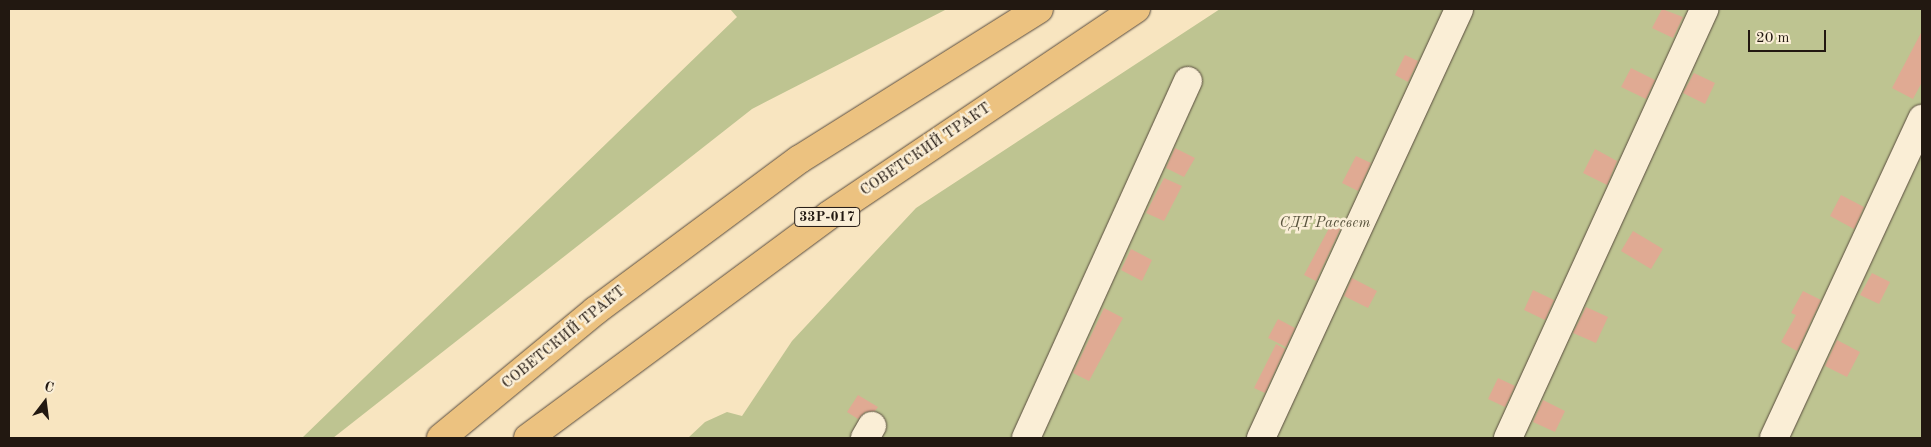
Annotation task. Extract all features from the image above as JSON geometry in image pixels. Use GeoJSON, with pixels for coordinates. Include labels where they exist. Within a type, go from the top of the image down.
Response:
{"type":"FeatureCollection","features":[{"type":"Feature","properties":{"kind":"highway","name":"СОВЕТСКИЙ ТРАКТ"},"geometry":{"type":"LineString","coordinates":[[441,438],[594,311],[800,159],[1039,9]]}},
{"type":"Feature","properties":{"kind":"highway","name":"СОВЕТСКИЙ ТРАКТ"},"geometry":{"type":"LineString","coordinates":[[528,438],[830,215],[1136,9]]}},
{"type":"Feature","properties":{"kind":"lane"},"geometry":{"type":"LineString","coordinates":[[1261,438],[1459,9]]}},
{"type":"Feature","properties":{"kind":"lane"},"geometry":{"type":"LineString","coordinates":[[1508,438],[1704,9]]}},
{"type":"Feature","properties":{"kind":"lane"},"geometry":{"type":"LineString","coordinates":[[1026,438],[1188,81]]}},
{"type":"Feature","properties":{"kind":"lane"},"geometry":{"type":"LineString","coordinates":[[1774,438],[1922,119]]}},
{"type":"Feature","properties":{"kind":"green space"},"geometry":{"type":"Polygon","coordinates":[[[730,9],[947,9],[752,109],[333,438],[302,438],[737,17],[730,9]]]}},
{"type":"Feature","properties":{"kind":"green space","name":"СДТ Рассвет"},"geometry":{"type":"Polygon","coordinates":[[[1220,9],[1922,9],[1922,438],[688,438],[705,422],[727,412],[742,416],[792,341],[916,208],[1220,9]]]}},
{"type":"Feature","properties":{"kind":"building"},"geometry":{"type":"Polygon","coordinates":[[[1662,9],[1683,17],[1673,38],[1652,28],[1662,9]]]}},
{"type":"Feature","properties":{"kind":"building"},"geometry":{"type":"Polygon","coordinates":[[[1922,31],[1922,82],[1913,99],[1892,88],[1922,31]]]}},
{"type":"Feature","properties":{"kind":"building"},"geometry":{"type":"Polygon","coordinates":[[[1405,55],[1418,61],[1408,82],[1395,75],[1405,55]]]}},
{"type":"Feature","properties":{"kind":"building"},"geometry":{"type":"Polygon","coordinates":[[[1631,68],[1655,80],[1646,99],[1621,87],[1631,68]]]}},
{"type":"Feature","properties":{"kind":"building"},"geometry":{"type":"Polygon","coordinates":[[[1694,73],[1715,83],[1705,104],[1683,93],[1694,73]]]}},
{"type":"Feature","properties":{"kind":"building"},"geometry":{"type":"Polygon","coordinates":[[[1175,148],[1195,158],[1184,177],[1166,168],[1175,148]]]}},
{"type":"Feature","properties":{"kind":"building"},"geometry":{"type":"Polygon","coordinates":[[[1595,149],[1617,161],[1607,185],[1583,173],[1595,149]]]}},
{"type":"Feature","properties":{"kind":"building"},"geometry":{"type":"Polygon","coordinates":[[[1356,156],[1371,163],[1358,191],[1342,183],[1356,156]]]}},
{"type":"Feature","properties":{"kind":"building"},"geometry":{"type":"Polygon","coordinates":[[[1164,178],[1182,186],[1164,221],[1146,213],[1164,178]]]}},
{"type":"Feature","properties":{"kind":"building"},"geometry":{"type":"Polygon","coordinates":[[[1841,195],[1864,207],[1854,229],[1830,216],[1841,195]]]}},
{"type":"Feature","properties":{"kind":"building"},"geometry":{"type":"Polygon","coordinates":[[[1335,217],[1344,221],[1316,281],[1304,275],[1335,217]]]}},
{"type":"Feature","properties":{"kind":"building"},"geometry":{"type":"Polygon","coordinates":[[[1633,231],[1663,249],[1651,269],[1621,251],[1633,231]]]}},
{"type":"Feature","properties":{"kind":"building"},"geometry":{"type":"Polygon","coordinates":[[[1131,249],[1152,260],[1142,281],[1121,270],[1131,249]]]}},
{"type":"Feature","properties":{"kind":"building"},"geometry":{"type":"Polygon","coordinates":[[[1872,273],[1890,282],[1879,304],[1860,295],[1872,273]]]}},
{"type":"Feature","properties":{"kind":"building"},"geometry":{"type":"Polygon","coordinates":[[[1352,278],[1377,291],[1368,308],[1344,296],[1352,278]]]}},
{"type":"Feature","properties":{"kind":"building"},"geometry":{"type":"Polygon","coordinates":[[[1533,290],[1554,300],[1545,320],[1524,310],[1533,290]]]}},
{"type":"Feature","properties":{"kind":"building"},"geometry":{"type":"Polygon","coordinates":[[[1803,291],[1821,300],[1797,351],[1781,342],[1796,315],[1791,313],[1803,291]]]}},
{"type":"Feature","properties":{"kind":"building"},"geometry":{"type":"Polygon","coordinates":[[[1586,307],[1608,317],[1596,343],[1573,333],[1586,307]]]}},
{"type":"Feature","properties":{"kind":"building"},"geometry":{"type":"Polygon","coordinates":[[[1104,308],[1123,318],[1089,381],[1073,373],[1104,308]]]}},
{"type":"Feature","properties":{"kind":"building"},"geometry":{"type":"Polygon","coordinates":[[[1278,319],[1295,328],[1286,347],[1268,338],[1278,319]]]}},
{"type":"Feature","properties":{"kind":"building"},"geometry":{"type":"Polygon","coordinates":[[[1837,340],[1860,352],[1847,377],[1825,366],[1837,340]]]}},
{"type":"Feature","properties":{"kind":"building"},"geometry":{"type":"Polygon","coordinates":[[[1276,344],[1285,349],[1265,393],[1254,388],[1276,344]]]}},
{"type":"Feature","properties":{"kind":"building"},"geometry":{"type":"Polygon","coordinates":[[[1498,378],[1515,386],[1505,407],[1488,399],[1498,378]]]}},
{"type":"Feature","properties":{"kind":"building"},"geometry":{"type":"Polygon","coordinates":[[[858,395],[878,407],[875,411],[865,412],[858,419],[847,412],[858,395]]]}},
{"type":"Feature","properties":{"kind":"building"},"geometry":{"type":"Polygon","coordinates":[[[1543,400],[1565,411],[1555,432],[1533,422],[1543,400]]]}}]}
